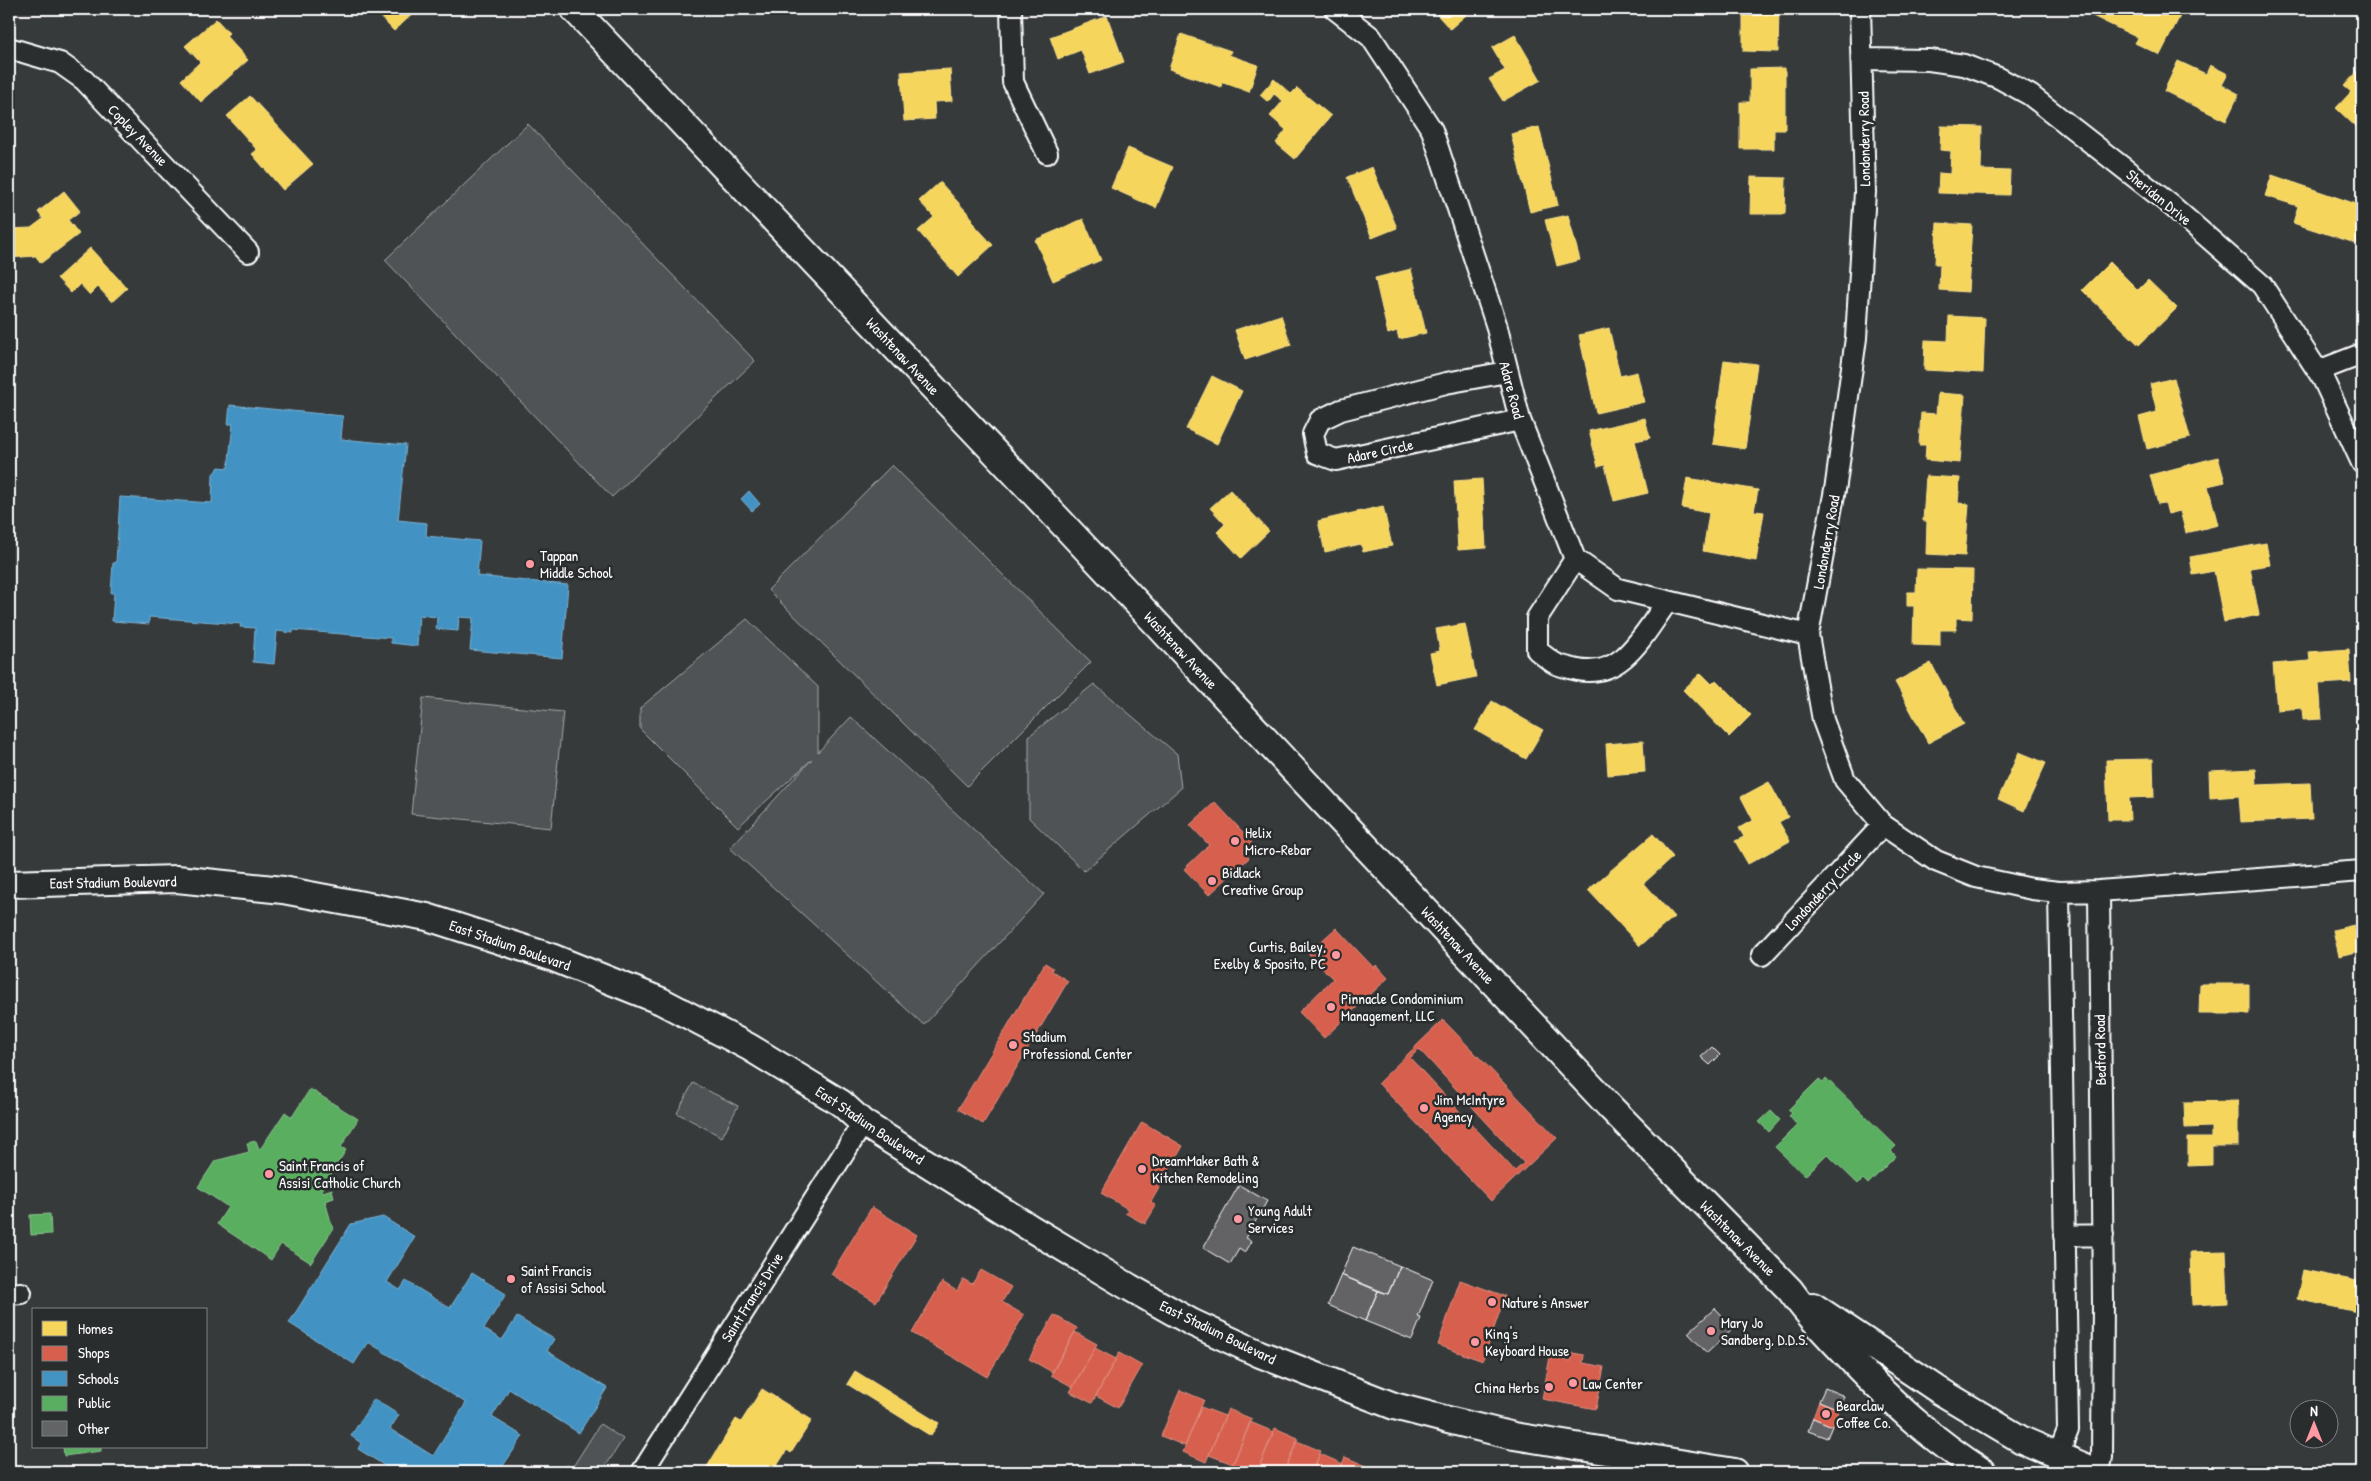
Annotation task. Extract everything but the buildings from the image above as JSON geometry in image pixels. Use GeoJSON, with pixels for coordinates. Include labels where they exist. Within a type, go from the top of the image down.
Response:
{"type":"FeatureCollection","features":[{"type":"Feature","properties":{"kind":"main road","name":"Washtenaw Avenue"},"geometry":{"type":"LineString","coordinates":[[574,9],[1067,529],[1612,1109],[1790,1290],[1812,1321],[1904,1414],[1950,1451],[1983,1472]]}},
{"type":"Feature","properties":{"kind":"main road","name":"East Stadium Boulevard"},"geometry":{"type":"LineString","coordinates":[[9,884],[176,879],[284,890],[427,916],[551,957],[660,1001],[757,1052],[841,1103],[863,1123],[1032,1229],[1191,1322],[1260,1354],[1394,1406],[1448,1420],[1523,1438],[1735,1472]]}},
{"type":"Feature","properties":{"kind":"main road","name":"Washtenaw Avenue"},"geometry":{"type":"LineString","coordinates":[[1790,1290],[1940,1391],[2022,1440],[2098,1472]]}},
{"type":"Feature","properties":{"kind":"street"},"geometry":{"type":"LineString","coordinates":[[1011,9],[1013,82],[1047,153]]}},
{"type":"Feature","properties":{"kind":"street","name":"Adare Road"},"geometry":{"type":"LineString","coordinates":[[1335,9],[1371,37],[1432,130],[1496,324],[1520,420],[1575,559]]}},
{"type":"Feature","properties":{"kind":"street","name":"Londonderry Road"},"geometry":{"type":"LineString","coordinates":[[1860,9],[1865,192],[1856,338],[1836,484],[1808,635],[1823,720],[1845,780],[1883,825],[1936,861],[1976,877],[2059,892],[2099,891]]}},
{"type":"Feature","properties":{"kind":"street","name":"Copley Avenue"},"geometry":{"type":"LineString","coordinates":[[9,48],[60,63],[84,80],[248,252]]}},
{"type":"Feature","properties":{"kind":"street","name":"Sheridan Drive"},"geometry":{"type":"LineString","coordinates":[[1862,59],[1929,60],[1964,65],[1999,78],[2030,95],[2172,206],[2262,285],[2318,372],[2362,463]]}},
{"type":"Feature","properties":{"kind":"street"},"geometry":{"type":"LineString","coordinates":[[2318,372],[2362,354]]}},
{"type":"Feature","properties":{"kind":"street","name":"Adare Circle"},"geometry":{"type":"LineString","coordinates":[[1507,372],[1446,383],[1341,410],[1320,420],[1313,434],[1318,452],[1336,460],[1520,420]]}},
{"type":"Feature","properties":{"kind":"street"},"geometry":{"type":"LineString","coordinates":[[1667,602],[1627,656],[1608,669],[1586,672],[1555,665],[1537,650],[1537,618],[1575,559],[1618,589],[1808,635]]}},
{"type":"Feature","properties":{"kind":"street","name":"Londonderry Circle"},"geometry":{"type":"LineString","coordinates":[[1762,955],[1883,825]]}},
{"type":"Feature","properties":{"kind":"street"},"geometry":{"type":"LineString","coordinates":[[2099,891],[2362,871]]}},
{"type":"Feature","properties":{"kind":"street","name":"Bedford Road"},"geometry":{"type":"LineString","coordinates":[[2098,1472],[2102,1457],[2103,1235],[2099,891]]}},
{"type":"Feature","properties":{"kind":"street"},"geometry":{"type":"LineString","coordinates":[[2058,1456],[2068,1430],[2059,892]]}},
{"type":"Feature","properties":{"kind":"street","name":"Saint Francis Drive"},"geometry":{"type":"LineString","coordinates":[[642,1472],[863,1123]]}},
{"type":"Feature","properties":{"kind":"street"},"geometry":{"type":"LineString","coordinates":[[2064,1236],[2103,1235]]}},
{"type":"Feature","properties":{"kind":"shaded area"},"geometry":{"type":"Polygon","coordinates":[[[528,124],[755,361],[612,497],[385,260],[528,124]]]}},
{"type":"Feature","properties":{"kind":"shaded area"},"geometry":{"type":"Polygon","coordinates":[[[892,465],[1091,662],[967,786],[768,590],[892,465]]]}},
{"type":"Feature","properties":{"kind":"shaded area"},"geometry":{"type":"Polygon","coordinates":[[[747,619],[818,687],[818,752],[851,717],[1044,894],[924,1025],[730,848],[812,759],[738,827],[640,729],[640,708],[747,619]]]}},
{"type":"Feature","properties":{"kind":"shaded area"},"geometry":{"type":"Polygon","coordinates":[[[1094,684],[1177,754],[1181,788],[1084,871],[1029,818],[1029,736],[1094,684]]]}},
{"type":"Feature","properties":{"kind":"shaded area"},"geometry":{"type":"Polygon","coordinates":[[[423,698],[563,712],[551,828],[411,814],[423,698]]]}},
{"type":"Feature","properties":{"kind":"shaded area"},"geometry":{"type":"Polygon","coordinates":[[[693,1083],[738,1106],[722,1137],[677,1113],[693,1083]]]}},
{"type":"Feature","properties":{"kind":"shaded area"},"geometry":{"type":"Polygon","coordinates":[[[600,1424],[623,1439],[602,1472],[562,1472],[567,1465],[572,1468],[600,1424]]]}},
{"type":"Feature","properties":{"kind":"place","name":"Tappan Middle School"},"geometry":{"type":"Point","coordinates":[530,564]}},
{"type":"Feature","properties":{"kind":"place","name":"Helix Micro-Rebar"},"geometry":{"type":"Point","coordinates":[1235,841]}},
{"type":"Feature","properties":{"kind":"place","name":"Bidlack Creative Group"},"geometry":{"type":"Point","coordinates":[1212,881]}},
{"type":"Feature","properties":{"kind":"place","name":"Curtis, Bailey, Exelby & Sposito, PC"},"geometry":{"type":"Point","coordinates":[1336,955]}},
{"type":"Feature","properties":{"kind":"place","name":"Pinnacle Condominium Management, LLC"},"geometry":{"type":"Point","coordinates":[1331,1007]}},
{"type":"Feature","properties":{"kind":"place","name":"Stadium Professional Center"},"geometry":{"type":"Point","coordinates":[1013,1045]}},
{"type":"Feature","properties":{"kind":"place","name":"Jim McIntyre Agency"},"geometry":{"type":"Point","coordinates":[1424,1108]}},
{"type":"Feature","properties":{"kind":"place","name":"DreamMaker Bath & Kitchen Remodeling"},"geometry":{"type":"Point","coordinates":[1142,1169]}},
{"type":"Feature","properties":{"kind":"place","name":"Saint Francis of Assisi Catholic Church"},"geometry":{"type":"Point","coordinates":[269,1174]}},
{"type":"Feature","properties":{"kind":"place","name":"Young Adult Services"},"geometry":{"type":"Point","coordinates":[1238,1219]}},
{"type":"Feature","properties":{"kind":"place","name":"Saint Francis of Assisi School"},"geometry":{"type":"Point","coordinates":[511,1279]}},
{"type":"Feature","properties":{"kind":"place","name":"Nature's Answer"},"geometry":{"type":"Point","coordinates":[1492,1302]}},
{"type":"Feature","properties":{"kind":"place","name":"Mary Jo Sandberg, D.D.S."},"geometry":{"type":"Point","coordinates":[1711,1331]}},
{"type":"Feature","properties":{"kind":"place","name":"King's Keyboard House"},"geometry":{"type":"Point","coordinates":[1475,1342]}},
{"type":"Feature","properties":{"kind":"place","name":"Law Center"},"geometry":{"type":"Point","coordinates":[1573,1383]}},
{"type":"Feature","properties":{"kind":"place","name":"China Herbs"},"geometry":{"type":"Point","coordinates":[1549,1387]}},
{"type":"Feature","properties":{"kind":"place","name":"Bearclaw Coffee Co."},"geometry":{"type":"Point","coordinates":[1826,1414]}}]}
